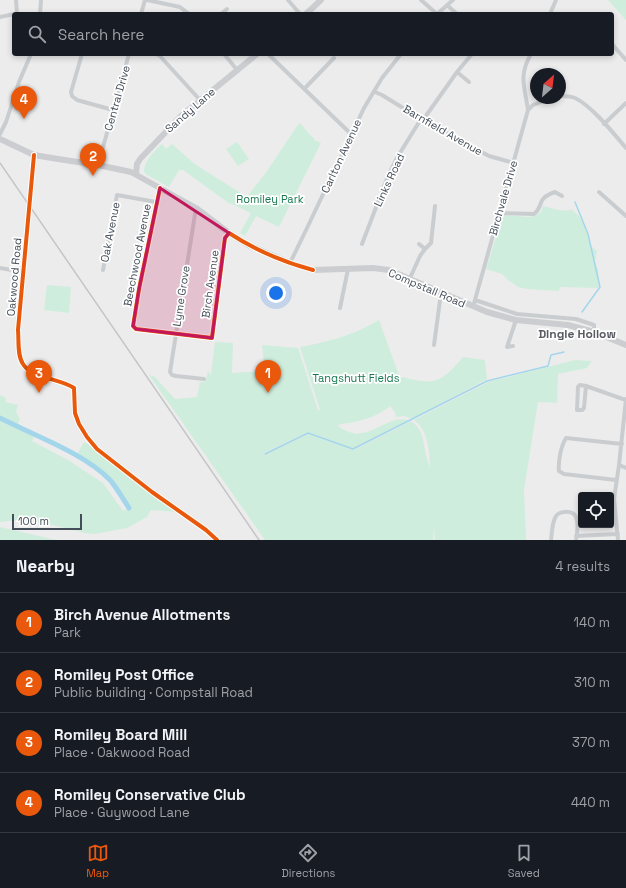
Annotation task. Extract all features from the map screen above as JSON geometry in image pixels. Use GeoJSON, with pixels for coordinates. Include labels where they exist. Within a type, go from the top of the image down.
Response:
{"type":"FeatureCollection","features":[{"type":"Feature","properties":{"kind":"main road"},"geometry":{"type":"LineString","coordinates":[[308,12],[321,0]]}},
{"type":"Feature","properties":{"kind":"main road","name":"Sandy Lane"},"geometry":{"type":"LineString","coordinates":[[136,174],[137,164],[140,159],[170,126],[255,56]]}},
{"type":"Feature","properties":{"kind":"main road","name":"Compstall Road"},"geometry":{"type":"LineString","coordinates":[[0,139],[34,155],[123,169],[136,174],[196,208],[229,233],[254,248],[290,263],[313,270],[373,268],[389,270],[441,293],[474,303],[516,320],[568,325],[594,332],[626,344]]}},
{"type":"Feature","properties":{"kind":"street"},"geometry":{"type":"LineString","coordinates":[[16,0],[17,12]]}},
{"type":"Feature","properties":{"kind":"street"},"geometry":{"type":"LineString","coordinates":[[40,12],[41,0]]}},
{"type":"Feature","properties":{"kind":"street"},"geometry":{"type":"LineString","coordinates":[[142,12],[146,0],[180,7],[186,12]]}},
{"type":"Feature","properties":{"kind":"street"},"geometry":{"type":"LineString","coordinates":[[288,0],[298,12]]}},
{"type":"Feature","properties":{"kind":"street"},"geometry":{"type":"LineString","coordinates":[[422,0],[435,12]]}},
{"type":"Feature","properties":{"kind":"street"},"geometry":{"type":"LineString","coordinates":[[439,12],[453,0]]}},
{"type":"Feature","properties":{"kind":"street"},"geometry":{"type":"LineString","coordinates":[[551,12],[556,0]]}},
{"type":"Feature","properties":{"kind":"street"},"geometry":{"type":"LineString","coordinates":[[447,5],[455,12]]}},
{"type":"Feature","properties":{"kind":"street"},"geometry":{"type":"LineString","coordinates":[[223,12],[227,9]]}},
{"type":"Feature","properties":{"kind":"street"},"geometry":{"type":"LineString","coordinates":[[0,17],[12,15]]}},
{"type":"Feature","properties":{"kind":"street"},"geometry":{"type":"LineString","coordinates":[[614,46],[626,60]]}},
{"type":"Feature","properties":{"kind":"street"},"geometry":{"type":"LineString","coordinates":[[0,134],[6,122],[19,82],[30,56]]}},
{"type":"Feature","properties":{"kind":"street"},"geometry":{"type":"LineString","coordinates":[[81,56],[71,92],[72,96],[77,100],[113,110]]}},
{"type":"Feature","properties":{"kind":"street","name":"Central Drive"},"geometry":{"type":"LineString","coordinates":[[98,165],[128,56]]}},
{"type":"Feature","properties":{"kind":"street"},"geometry":{"type":"LineString","coordinates":[[160,56],[200,100]]}},
{"type":"Feature","properties":{"kind":"street"},"geometry":{"type":"LineString","coordinates":[[226,56],[238,70]]}},
{"type":"Feature","properties":{"kind":"street"},"geometry":{"type":"LineString","coordinates":[[270,56],[351,134]]}},
{"type":"Feature","properties":{"kind":"street","name":"Carlton Avenue"},"geometry":{"type":"LineString","coordinates":[[290,263],[364,108],[382,78],[399,56]]}},
{"type":"Feature","properties":{"kind":"street","name":"Links Road"},"geometry":{"type":"LineString","coordinates":[[362,244],[388,176],[398,156],[422,119],[470,56]]}},
{"type":"Feature","properties":{"kind":"street","name":"Birchvale Drive"},"geometry":{"type":"LineString","coordinates":[[474,303],[528,110],[522,82],[523,71],[530,56]]}},
{"type":"Feature","properties":{"kind":"street"},"geometry":{"type":"LineString","coordinates":[[305,88],[334,58]]}},
{"type":"Feature","properties":{"kind":"street"},"geometry":{"type":"LineString","coordinates":[[457,72],[469,82]]}},
{"type":"Feature","properties":{"kind":"street","name":"Barnfield Avenue"},"geometry":{"type":"LineString","coordinates":[[374,92],[382,95],[489,156],[514,163]]}},
{"type":"Feature","properties":{"kind":"street"},"geometry":{"type":"LineString","coordinates":[[566,96],[576,98],[586,105],[626,148]]}},
{"type":"Feature","properties":{"kind":"street"},"geometry":{"type":"LineString","coordinates":[[604,124],[626,103]]}},
{"type":"Feature","properties":{"kind":"street"},"geometry":{"type":"LineString","coordinates":[[528,110],[536,104]]}},
{"type":"Feature","properties":{"kind":"street","name":"Oakwood Road"},"geometry":{"type":"LineString","coordinates":[[34,155],[18,330],[20,354],[23,364],[29,371],[68,384],[74,388],[75,413],[79,424],[97,449],[152,492],[206,530],[217,540]]}},
{"type":"Feature","properties":{"kind":"street","name":"Beechwood Avenue"},"geometry":{"type":"LineString","coordinates":[[160,188],[139,289],[134,326],[136,329],[175,334]]}},
{"type":"Feature","properties":{"kind":"street"},"geometry":{"type":"LineString","coordinates":[[500,213],[534,214],[536,213],[540,202],[546,195],[555,192],[562,196]]}},
{"type":"Feature","properties":{"kind":"street"},"geometry":{"type":"LineString","coordinates":[[600,192],[626,216]]}},
{"type":"Feature","properties":{"kind":"street","name":"Oak Avenue"},"geometry":{"type":"LineString","coordinates":[[103,270],[117,195],[156,202]]}},
{"type":"Feature","properties":{"kind":"street"},"geometry":{"type":"LineString","coordinates":[[410,278],[420,256],[431,243],[435,206]]}},
{"type":"Feature","properties":{"kind":"street","name":"Lyme Grove"},"geometry":{"type":"LineString","coordinates":[[196,208],[170,372],[172,375],[204,379]]}},
{"type":"Feature","properties":{"kind":"street","name":"Birch Avenue"},"geometry":{"type":"LineString","coordinates":[[175,334],[212,338],[225,238],[229,233]]}},
{"type":"Feature","properties":{"kind":"street"},"geometry":{"type":"LineString","coordinates":[[419,244],[425,249]]}},
{"type":"Feature","properties":{"kind":"street"},"geometry":{"type":"LineString","coordinates":[[0,268],[23,272]]}},
{"type":"Feature","properties":{"kind":"street"},"geometry":{"type":"LineString","coordinates":[[340,308],[348,269]]}},
{"type":"Feature","properties":{"kind":"street"},"geometry":{"type":"LineString","coordinates":[[434,344],[441,293]]}},
{"type":"Feature","properties":{"kind":"street","name":"Compstall Road"},"geometry":{"type":"LineString","coordinates":[[474,303],[518,314],[576,319],[594,325],[594,332]]}},
{"type":"Feature","properties":{"kind":"street"},"geometry":{"type":"LineString","coordinates":[[506,352],[516,320]]}},
{"type":"Feature","properties":{"kind":"street"},"geometry":{"type":"LineString","coordinates":[[507,347],[513,346]]}},
{"type":"Feature","properties":{"kind":"street"},"geometry":{"type":"LineString","coordinates":[[586,386],[584,408],[582,410],[577,410],[578,387],[580,385],[586,386],[626,399],[622,444],[614,499],[618,540]]}},
{"type":"Feature","properties":{"kind":"street"},"geometry":{"type":"LineString","coordinates":[[616,480],[564,474],[559,471],[559,465],[563,442],[566,438],[622,444]]}},
{"type":"Feature","properties":{"kind":"street"},"geometry":{"type":"LineString","coordinates":[[619,465],[626,468]]}},
{"type":"Feature","properties":{"kind":"street"},"geometry":{"type":"LineString","coordinates":[[551,540],[554,518],[557,514],[562,512],[573,514],[576,518],[576,538],[618,534]]}},
{"type":"Feature","properties":{"kind":"highlighted area"},"geometry":{"type":"Polygon","coordinates":[[[160,188],[229,233],[225,238],[212,338],[136,329],[133,326],[139,289],[160,188]]]}},
{"type":"Feature","properties":{"kind":"green space"},"geometry":{"type":"Polygon","coordinates":[[[608,0],[626,0],[626,20],[608,0]]]}},
{"type":"Feature","properties":{"kind":"green space","name":"Romiley Park"},"geometry":{"type":"Polygon","coordinates":[[[299,123],[314,138],[314,140],[321,143],[279,227],[256,216],[245,236],[240,233],[251,213],[227,202],[183,170],[179,170],[169,187],[144,172],[144,168],[150,156],[162,144],[166,149],[172,144],[196,165],[247,197],[267,171],[299,123]]]}},
{"type":"Feature","properties":{"kind":"green space"},"geometry":{"type":"Polygon","coordinates":[[[237,142],[249,159],[238,166],[226,149],[237,142]]]}},
{"type":"Feature","properties":{"kind":"green space"},"geometry":{"type":"Polygon","coordinates":[[[543,206],[561,210],[573,209],[572,210],[580,217],[586,230],[590,245],[597,251],[595,262],[598,270],[598,288],[560,287],[559,291],[527,289],[518,287],[502,274],[486,269],[503,215],[530,217],[541,212],[543,206]]]}},
{"type":"Feature","properties":{"kind":"green space"},"geometry":{"type":"Polygon","coordinates":[[[47,285],[71,287],[69,313],[44,310],[47,285]]]}},
{"type":"Feature","properties":{"kind":"green space","name":"Tangshutt Fields"},"geometry":{"type":"Polygon","coordinates":[[[379,320],[400,378],[403,377],[423,381],[437,380],[449,372],[463,357],[485,360],[487,379],[412,419],[404,416],[396,417],[395,412],[390,406],[372,417],[337,425],[357,434],[399,419],[409,420],[353,449],[308,432],[264,453],[264,455],[308,434],[354,450],[411,421],[421,432],[426,457],[430,468],[429,448],[425,435],[419,424],[414,420],[488,382],[575,360],[592,361],[587,368],[558,374],[557,403],[538,402],[524,490],[526,540],[435,540],[434,527],[433,540],[265,540],[149,375],[154,376],[175,399],[197,397],[200,382],[204,382],[208,371],[211,375],[215,342],[233,343],[232,373],[265,371],[262,345],[298,348],[318,410],[320,410],[300,347],[341,337],[379,320]]]}},
{"type":"Feature","properties":{"kind":"green space"},"geometry":{"type":"Polygon","coordinates":[[[0,395],[6,398],[5,402],[18,405],[16,412],[20,419],[17,427],[35,434],[32,441],[68,460],[103,483],[123,511],[129,508],[110,481],[91,465],[76,456],[84,442],[97,449],[179,512],[151,510],[147,517],[127,528],[95,534],[44,523],[19,520],[0,522],[0,395]]]}},
{"type":"Feature","properties":{"kind":"green space"},"geometry":{"type":"Polygon","coordinates":[[[0,527],[56,540],[0,540],[0,527]]]}},
{"type":"Feature","properties":{"kind":"waterway"},"geometry":{"type":"LineString","coordinates":[[575,202],[588,234],[600,287],[582,312]]}},
{"type":"Feature","properties":{"kind":"waterway"},"geometry":{"type":"LineString","coordinates":[[265,454],[308,433],[353,449],[487,381],[548,366],[551,355],[564,352]]}},
{"type":"Feature","properties":{"kind":"waterway"},"geometry":{"type":"LineString","coordinates":[[0,418],[58,445],[99,470],[118,490],[129,508]]}},
{"type":"Feature","properties":{"kind":"railway"},"geometry":{"type":"LineString","coordinates":[[0,163],[259,540]]}},
{"type":"Feature","properties":{"kind":"cycle path"},"geometry":{"type":"LineString","coordinates":[[34,155],[18,330],[21,360],[27,369],[74,388],[75,413],[79,424],[97,449],[152,492],[206,530],[217,540]]}},
{"type":"Feature","properties":{"kind":"cycle path"},"geometry":{"type":"LineString","coordinates":[[160,188],[139,289],[133,326],[136,329],[212,338],[225,238],[229,233],[270,255],[313,270]]}},
{"type":"Feature","properties":{"kind":"place","name":"Romiley Conservative Club"},"geometry":{"type":"Point","coordinates":[24,119]}},
{"type":"Feature","properties":{"kind":"place","name":"Romiley Post Office"},"geometry":{"type":"Point","coordinates":[93,176]}},
{"type":"Feature","properties":{"kind":"place","name":"Romiley Board Mill"},"geometry":{"type":"Point","coordinates":[39,393]}},
{"type":"Feature","properties":{"kind":"place","name":"Birch Avenue Allotments"},"geometry":{"type":"Point","coordinates":[268,393]}},
{"type":"Feature","properties":{"kind":"district","name":"Dingle Hollow"},"geometry":{"type":"Point","coordinates":[577,334]}}]}
